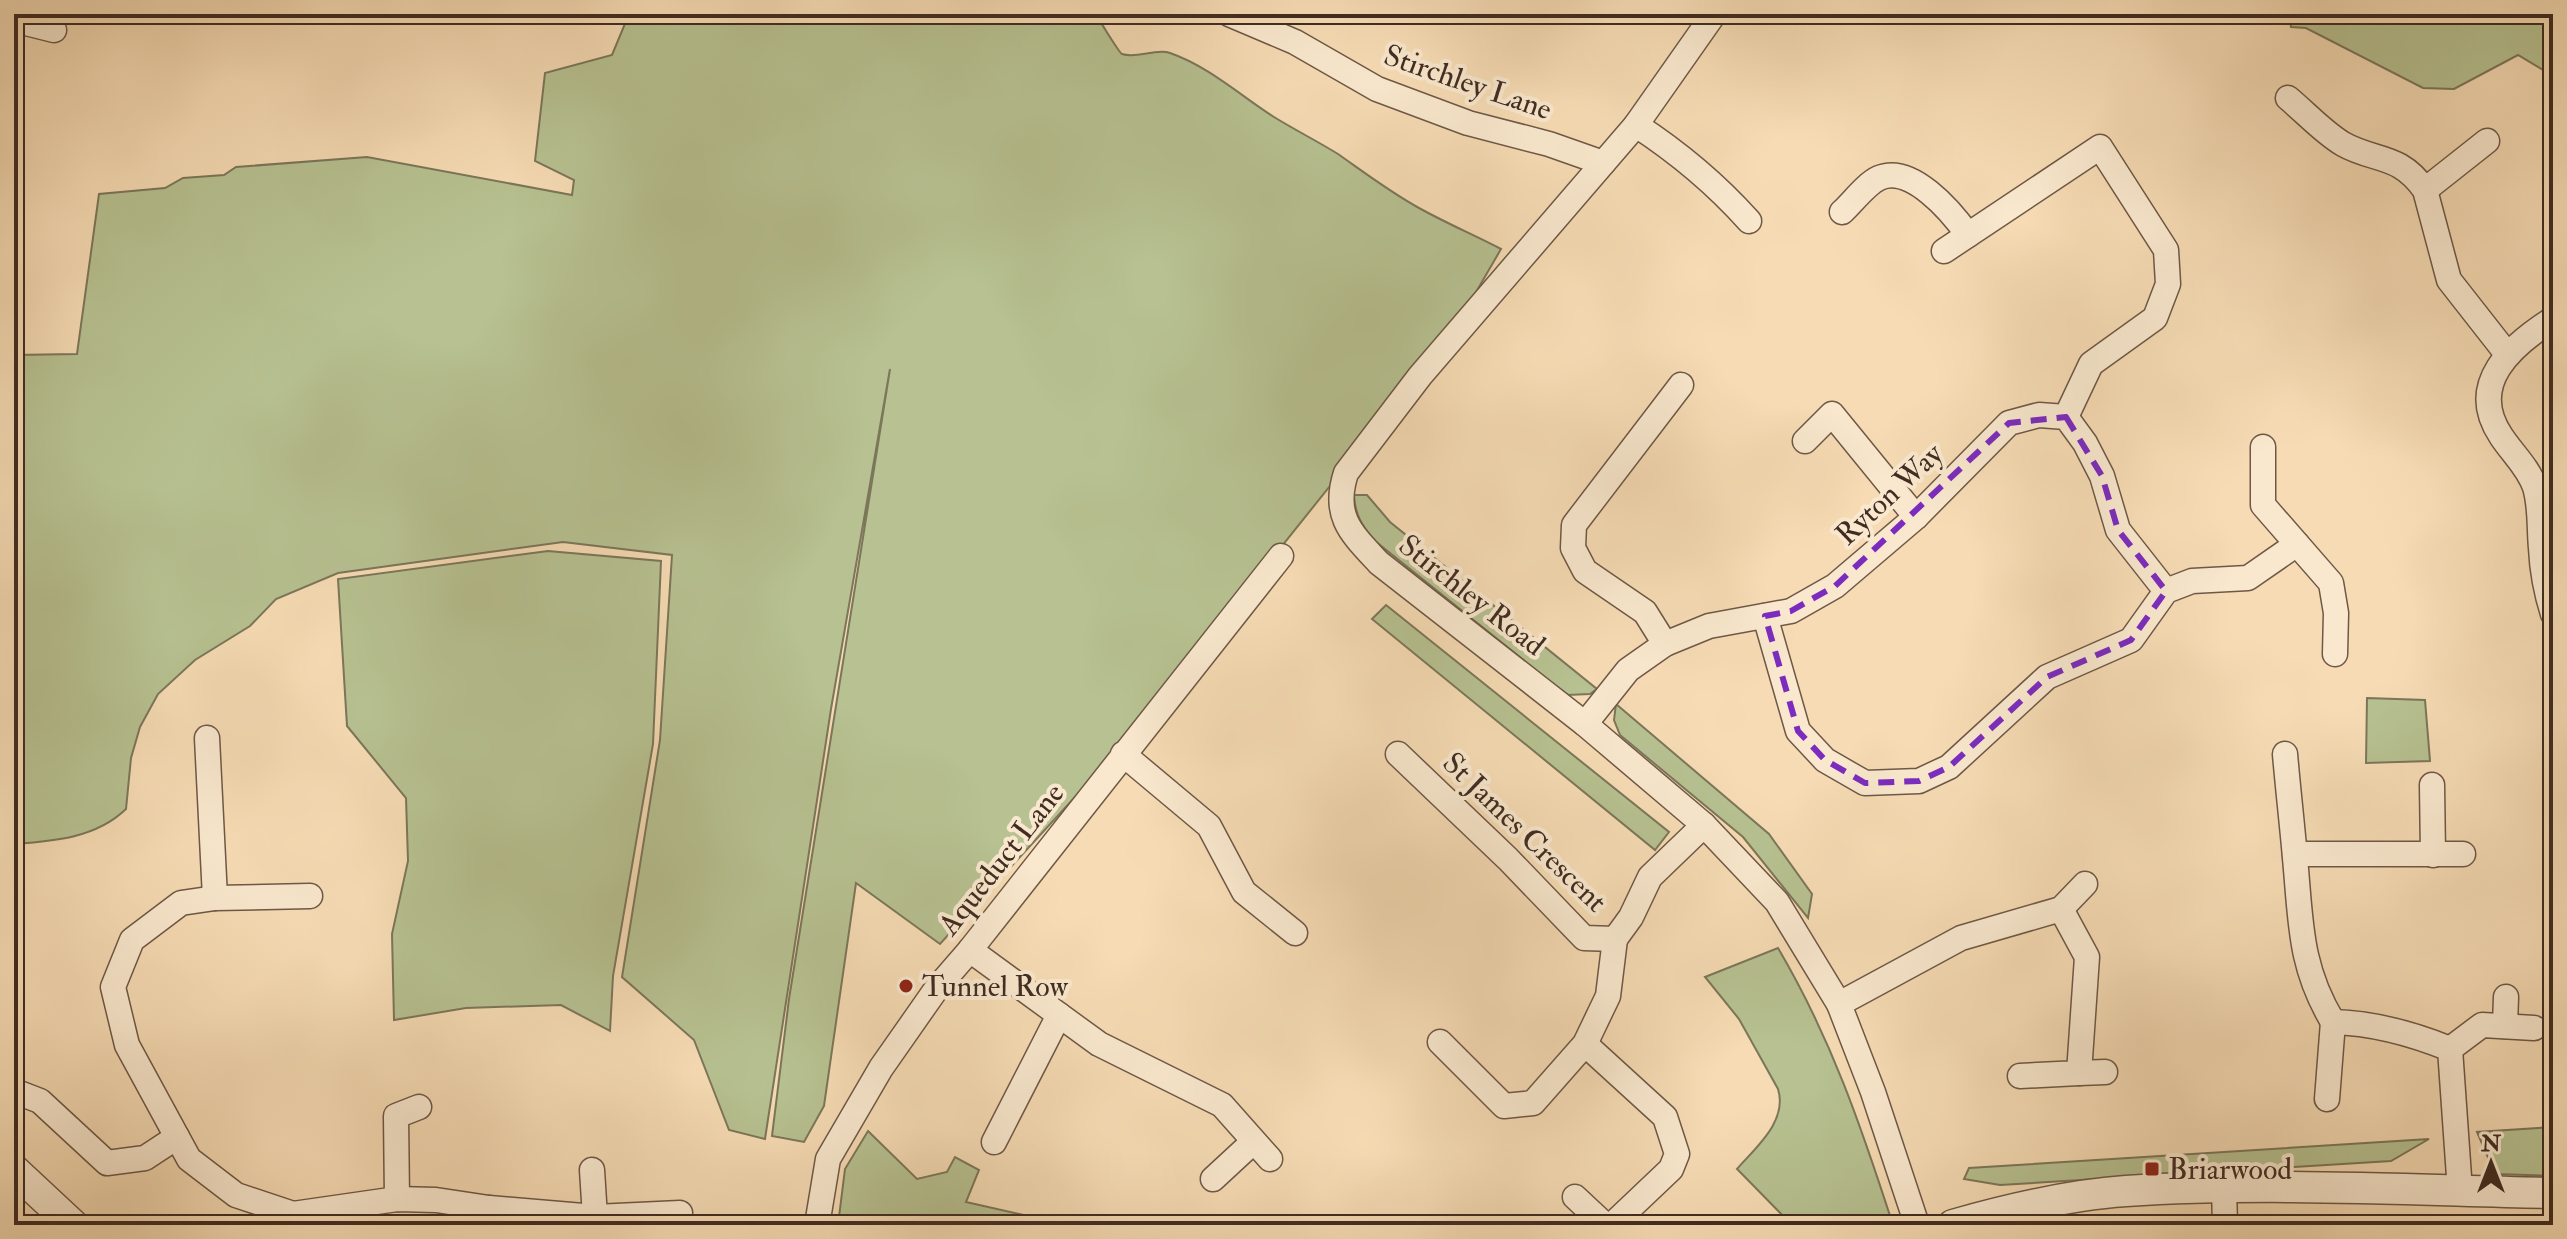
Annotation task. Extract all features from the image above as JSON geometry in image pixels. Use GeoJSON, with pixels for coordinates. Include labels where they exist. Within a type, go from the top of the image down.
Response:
{"type":"FeatureCollection","features":[{"type":"Feature","properties":{"kind":"street","name":"Stirchley Lane"},"geometry":{"type":"LineString","coordinates":[[1229,14],[1295,42],[1377,89],[1468,123],[1549,144],[1603,163]]}},
{"type":"Feature","properties":{"kind":"street","name":"Stirchley Road"},"geometry":{"type":"LineString","coordinates":[[1714,14],[1636,125],[1420,376],[1346,473],[1341,491],[1342,514],[1351,533],[1379,563],[1585,724],[1704,825],[1777,902],[1839,1004],[1873,1092],[1917,1225]]}},
{"type":"Feature","properties":{"kind":"street"},"geometry":{"type":"LineString","coordinates":[[14,20],[54,30]]}},
{"type":"Feature","properties":{"kind":"street"},"geometry":{"type":"LineString","coordinates":[[2288,98],[2344,144],[2391,160],[2418,179],[2425,190],[2449,280],[2507,354]]}},
{"type":"Feature","properties":{"kind":"street"},"geometry":{"type":"LineString","coordinates":[[1636,125],[1677,152],[1711,180],[1749,221]]}},
{"type":"Feature","properties":{"kind":"street"},"geometry":{"type":"LineString","coordinates":[[2425,190],[2487,141]]}},
{"type":"Feature","properties":{"kind":"street"},"geometry":{"type":"LineString","coordinates":[[1944,251],[2100,147],[2166,250],[2168,284],[2155,318],[2091,364],[2066,417],[2085,443],[2102,476],[2118,530],[2166,591]]}},
{"type":"Feature","properties":{"kind":"street"},"geometry":{"type":"LineString","coordinates":[[1842,212],[1877,179],[1895,174],[1907,177],[1953,214],[1968,235]]}},
{"type":"Feature","properties":{"kind":"street"},"geometry":{"type":"LineString","coordinates":[[2553,319],[2507,354],[2491,381],[2487,403],[2499,434],[2527,470],[2535,486],[2545,587],[2553,614]]}},
{"type":"Feature","properties":{"kind":"street"},"geometry":{"type":"LineString","coordinates":[[1665,644],[1645,612],[1585,571],[1573,548],[1574,525],[1681,385]]}},
{"type":"Feature","properties":{"kind":"street"},"geometry":{"type":"LineString","coordinates":[[1805,441],[1832,414],[1916,517]]}},
{"type":"Feature","properties":{"kind":"street","name":"Ryton Way"},"geometry":{"type":"LineString","coordinates":[[1585,724],[1628,670],[1665,644],[1709,626],[1791,611],[1835,586],[1916,517],[2009,423],[2039,415],[2066,417]]}},
{"type":"Feature","properties":{"kind":"street"},"geometry":{"type":"LineString","coordinates":[[2263,447],[2263,505],[2331,583],[2336,613],[2335,654]]}},
{"type":"Feature","properties":{"kind":"street"},"geometry":{"type":"LineString","coordinates":[[1765,616],[1798,731],[1825,760],[1865,783],[1919,781],[1949,767],[2047,677],[2131,640],[2166,591],[2192,581],[2248,578],[2297,544]]}},
{"type":"Feature","properties":{"kind":"street","name":"Aqueduct Lane"},"geometry":{"type":"LineString","coordinates":[[817,1225],[828,1159],[881,1068],[937,988],[1281,556]]}},
{"type":"Feature","properties":{"kind":"street"},"geometry":{"type":"LineString","coordinates":[[207,738],[215,898]]}},
{"type":"Feature","properties":{"kind":"street"},"geometry":{"type":"LineString","coordinates":[[1123,754],[1209,826],[1244,892],[1295,933]]}},
{"type":"Feature","properties":{"kind":"street","name":"St James Crescent"},"geometry":{"type":"LineString","coordinates":[[1398,754],[1508,859],[1584,938],[1615,939]]}},
{"type":"Feature","properties":{"kind":"street"},"geometry":{"type":"LineString","coordinates":[[2285,754],[2298,909],[2309,974],[2317,996],[2333,1022],[2327,1099]]}},
{"type":"Feature","properties":{"kind":"street"},"geometry":{"type":"LineString","coordinates":[[2432,785],[2433,855]]}},
{"type":"Feature","properties":{"kind":"street","name":"St James Crescent"},"geometry":{"type":"LineString","coordinates":[[1440,1042],[1504,1106],[1533,1103],[1585,1044],[1608,996],[1615,939],[1631,917],[1650,877],[1704,825]]}},
{"type":"Feature","properties":{"kind":"street"},"geometry":{"type":"LineString","coordinates":[[2295,854],[2463,854]]}},
{"type":"Feature","properties":{"kind":"street"},"geometry":{"type":"LineString","coordinates":[[1839,1004],[1961,938],[2061,909],[2085,884]]}},
{"type":"Feature","properties":{"kind":"street"},"geometry":{"type":"LineString","coordinates":[[310,896],[215,898],[181,903],[132,940],[113,987],[127,1045],[189,1159],[236,1195],[293,1214],[324,1217],[397,1199],[436,1200],[489,1217],[680,1213]]}},
{"type":"Feature","properties":{"kind":"street"},"geometry":{"type":"LineString","coordinates":[[2061,909],[2087,957],[2079,1073]]}},
{"type":"Feature","properties":{"kind":"street"},"geometry":{"type":"LineString","coordinates":[[970,950],[1099,1044],[1222,1105],[1261,1150],[1213,1179]]}},
{"type":"Feature","properties":{"kind":"street"},"geometry":{"type":"LineString","coordinates":[[2505,1026],[2506,997]]}},
{"type":"Feature","properties":{"kind":"street"},"geometry":{"type":"LineString","coordinates":[[994,1142],[1059,1015]]}},
{"type":"Feature","properties":{"kind":"street"},"geometry":{"type":"LineString","coordinates":[[2333,1022],[2355,1023],[2418,1036],[2450,1049]]}},
{"type":"Feature","properties":{"kind":"street"},"geometry":{"type":"LineString","coordinates":[[2450,1049],[2482,1025],[2534,1028]]}},
{"type":"Feature","properties":{"kind":"street"},"geometry":{"type":"LineString","coordinates":[[1585,1044],[1665,1117],[1677,1154],[1671,1169],[1612,1225]]}},
{"type":"Feature","properties":{"kind":"street"},"geometry":{"type":"LineString","coordinates":[[2450,1049],[2460,1191]]}},
{"type":"Feature","properties":{"kind":"street"},"geometry":{"type":"LineString","coordinates":[[2020,1076],[2105,1072]]}},
{"type":"Feature","properties":{"kind":"street"},"geometry":{"type":"LineString","coordinates":[[14,1091],[40,1101],[107,1163],[145,1158],[177,1137]]}},
{"type":"Feature","properties":{"kind":"street"},"geometry":{"type":"LineString","coordinates":[[397,1199],[396,1116],[419,1107]]}},
{"type":"Feature","properties":{"kind":"street"},"geometry":{"type":"LineString","coordinates":[[14,1170],[73,1225]]}},
{"type":"Feature","properties":{"kind":"street"},"geometry":{"type":"LineString","coordinates":[[592,1170],[595,1217]]}},
{"type":"Feature","properties":{"kind":"street"},"geometry":{"type":"LineString","coordinates":[[2224,1188],[2225,1225]]}},
{"type":"Feature","properties":{"kind":"street"},"geometry":{"type":"LineString","coordinates":[[1953,1225],[2020,1206],[2122,1191],[2224,1188],[2553,1193]]}},
{"type":"Feature","properties":{"kind":"street"},"geometry":{"type":"LineString","coordinates":[[1575,1197],[1605,1225]]}},
{"type":"Feature","properties":{"kind":"highlighted area"},"geometry":{"type":"Polygon","coordinates":[[[2066,417],[2102,476],[2118,530],[2166,591],[2131,640],[2047,677],[1949,767],[1919,781],[1865,783],[1825,760],[1798,731],[1765,616],[1791,611],[1835,586],[2009,423],[2066,417]]]}},
{"type":"Feature","properties":{"kind":"green space"},"geometry":{"type":"Polygon","coordinates":[[[629,14],[1095,14],[1122,54],[1165,52],[1198,66],[1408,202],[1501,249],[1468,306],[1394,406],[1121,747],[940,944],[856,883],[824,1106],[804,1142],[772,1136],[789,999],[890,369],[831,709],[765,1139],[729,1130],[694,1040],[622,977],[660,740],[672,555],[563,542],[338,573],[276,599],[250,626],[195,660],[158,694],[140,727],[131,758],[126,809],[88,832],[14,844],[14,355],[77,354],[99,194],[165,188],[183,178],[224,175],[236,167],[367,157],[572,195],[574,180],[535,161],[545,73],[612,55],[629,14]]]}},
{"type":"Feature","properties":{"kind":"green space"},"geometry":{"type":"Polygon","coordinates":[[[2289,14],[2553,14],[2553,76],[2518,55],[2454,89],[2423,88],[2306,28],[2291,27],[2289,14]]]}},
{"type":"Feature","properties":{"kind":"green space"},"geometry":{"type":"Polygon","coordinates":[[[1354,495],[1367,495],[1390,522],[1597,689],[1590,694],[1567,695],[1375,541],[1360,520],[1354,495]]]}},
{"type":"Feature","properties":{"kind":"green space"},"geometry":{"type":"Polygon","coordinates":[[[548,551],[661,561],[653,744],[613,976],[610,1031],[561,1005],[466,1008],[394,1020],[392,934],[408,861],[406,798],[347,726],[338,579],[548,551]]]}},
{"type":"Feature","properties":{"kind":"green space"},"geometry":{"type":"Polygon","coordinates":[[[1386,605],[1669,832],[1655,850],[1372,619],[1386,605]]]}},
{"type":"Feature","properties":{"kind":"green space"},"geometry":{"type":"Polygon","coordinates":[[[2367,698],[2425,700],[2430,761],[2366,763],[2367,698]]]}},
{"type":"Feature","properties":{"kind":"green space"},"geometry":{"type":"Polygon","coordinates":[[[1616,704],[1769,834],[1812,894],[1808,918],[1743,837],[1620,735],[1614,720],[1616,704]]]}},
{"type":"Feature","properties":{"kind":"green space"},"geometry":{"type":"Polygon","coordinates":[[[1778,948],[1829,1049],[1893,1225],[1792,1225],[1737,1169],[1774,1123],[1780,1101],[1778,1089],[1739,1019],[1705,977],[1778,948]]]}},
{"type":"Feature","properties":{"kind":"green space"},"geometry":{"type":"Polygon","coordinates":[[[2553,1127],[2553,1176],[2495,1174],[2477,1132],[2553,1127]]]}},
{"type":"Feature","properties":{"kind":"green space"},"geometry":{"type":"Polygon","coordinates":[[[868,1131],[917,1179],[947,1172],[955,1157],[979,1170],[966,1202],[1050,1221],[1124,1225],[838,1225],[845,1169],[868,1131]]]}},
{"type":"Feature","properties":{"kind":"green space"},"geometry":{"type":"Polygon","coordinates":[[[2429,1139],[2391,1161],[2000,1185],[1964,1179],[1969,1168],[2429,1139]]]}},
{"type":"Feature","properties":{"kind":"place","name":"Tunnel Row"},"geometry":{"type":"Point","coordinates":[906,986]}},
{"type":"Feature","properties":{"kind":"place","name":"Briarwood"},"geometry":{"type":"Point","coordinates":[2152,1169]}}]}
